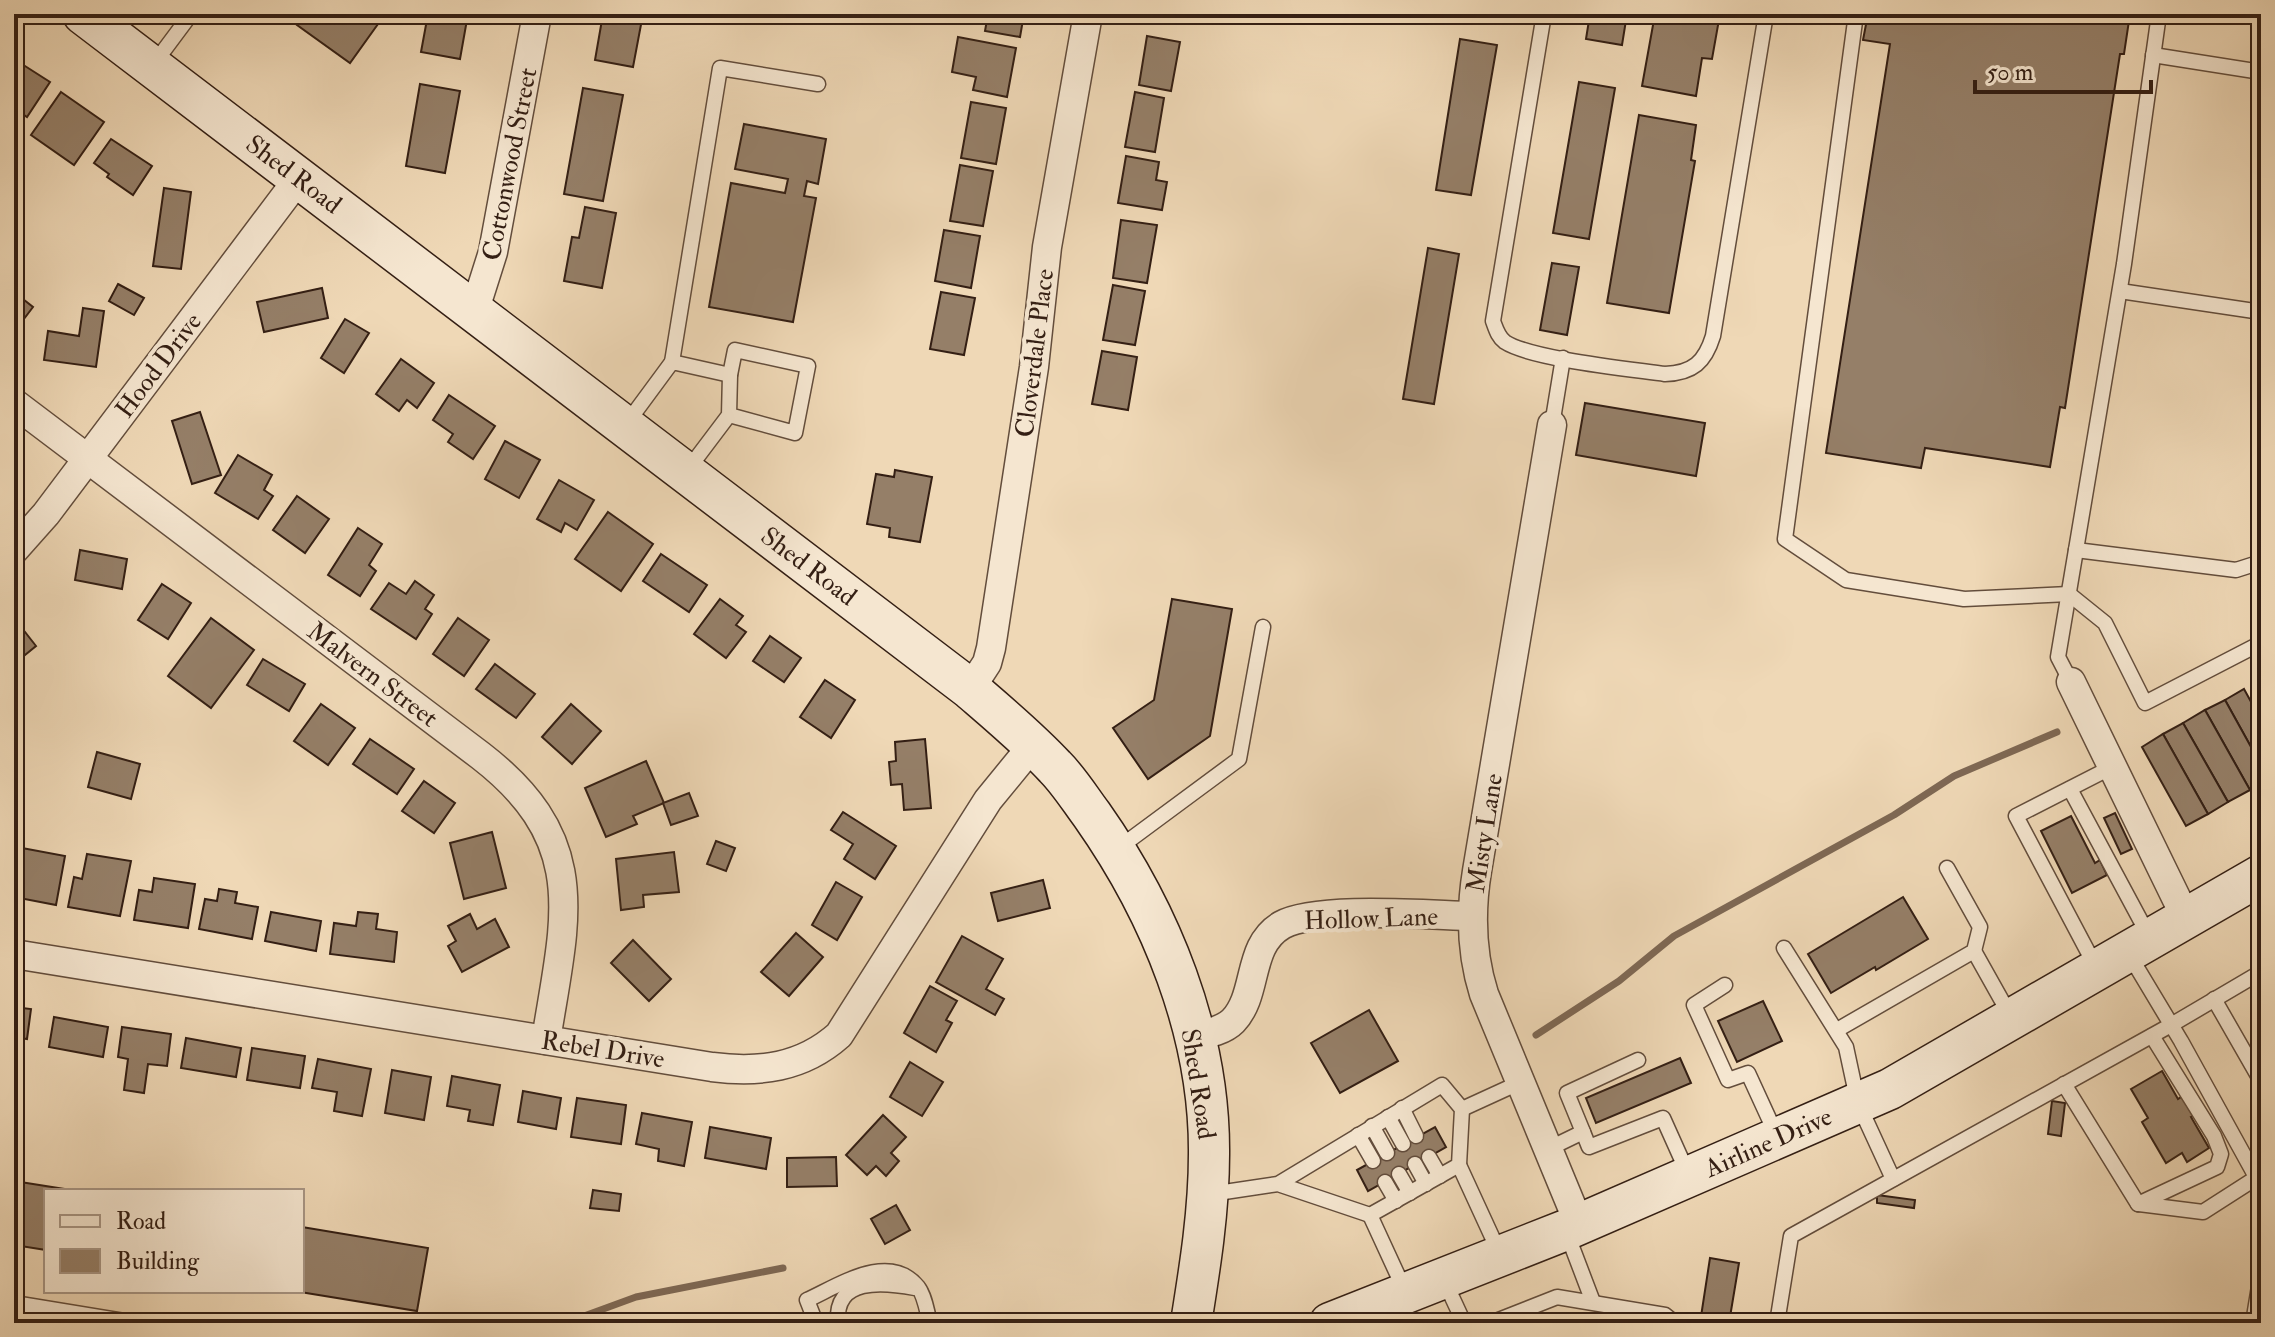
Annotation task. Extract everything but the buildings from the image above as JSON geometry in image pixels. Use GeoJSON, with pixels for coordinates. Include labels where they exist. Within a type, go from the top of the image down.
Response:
{"type":"FeatureCollection","features":[{"type":"Feature","properties":{"kind":"street","name":"Shed Road"},"geometry":{"type":"LineString","coordinates":[[83,14],[970,689],[1057,769],[1116,850],[1148,906],[1166,949],[1193,1037],[1204,1083],[1209,1152],[1205,1232],[1191,1323]]}},
{"type":"Feature","properties":{"kind":"street","name":"Cottonwood Street"},"geometry":{"type":"LineString","coordinates":[[474,312],[493,252],[537,14]]}},
{"type":"Feature","properties":{"kind":"street","name":"Cloverdale Place"},"geometry":{"type":"LineString","coordinates":[[970,689],[987,663],[991,648],[1034,367],[1047,247],[1088,14]]}},
{"type":"Feature","properties":{"kind":"street","name":"Hood Drive"},"geometry":{"type":"LineString","coordinates":[[14,550],[46,514],[299,178]]}},
{"type":"Feature","properties":{"kind":"street","name":"Malvern Street"},"geometry":{"type":"LineString","coordinates":[[14,403],[515,784],[551,837],[565,901],[564,928],[546,1040]]}},
{"type":"Feature","properties":{"kind":"street","name":"Misty Lane"},"geometry":{"type":"LineString","coordinates":[[1552,425],[1472,916],[1475,967],[1548,1149],[1572,1227]]}},
{"type":"Feature","properties":{"kind":"street"},"geometry":{"type":"LineString","coordinates":[[2071,682],[2186,918]]}},
{"type":"Feature","properties":{"kind":"street","name":"Rebel Drive"},"geometry":{"type":"LineString","coordinates":[[14,954],[742,1070],[779,1067],[812,1055],[839,1035],[988,800],[1033,745]]}},
{"type":"Feature","properties":{"kind":"street","name":"Airline Drive"},"geometry":{"type":"LineString","coordinates":[[1347,1320],[1406,1293],[1572,1227],[1890,1089],[2261,875]]}},
{"type":"Feature","properties":{"kind":"street","name":"Hollow Lane"},"geometry":{"type":"LineString","coordinates":[[1193,1037],[1215,1032],[1231,1023],[1242,1008],[1260,948],[1281,926],[1314,915],[1472,916]]}},
{"type":"Feature","properties":{"kind":"lane"},"geometry":{"type":"LineString","coordinates":[[152,66],[191,14]]}},
{"type":"Feature","properties":{"kind":"lane"},"geometry":{"type":"LineString","coordinates":[[1544,14],[1493,321],[1505,342],[1527,351],[1665,374],[1680,374],[1693,368],[1707,353],[1713,336],[1766,14]]}},
{"type":"Feature","properties":{"kind":"lane"},"geometry":{"type":"LineString","coordinates":[[1856,14],[1785,539],[1846,580],[1964,599],[2069,594],[2105,623],[2145,703],[2261,643]]}},
{"type":"Feature","properties":{"kind":"lane"},"geometry":{"type":"LineString","coordinates":[[2071,682],[2058,657],[2120,291],[2159,14]]}},
{"type":"Feature","properties":{"kind":"lane"},"geometry":{"type":"LineString","coordinates":[[2153,55],[2261,72]]}},
{"type":"Feature","properties":{"kind":"lane"},"geometry":{"type":"LineString","coordinates":[[625,426],[672,362],[720,68],[818,84]]}},
{"type":"Feature","properties":{"kind":"lane"},"geometry":{"type":"LineString","coordinates":[[2120,291],[2261,312]]}},
{"type":"Feature","properties":{"kind":"lane"},"geometry":{"type":"LineString","coordinates":[[686,473],[729,415],[730,375],[735,350],[808,366],[795,433],[729,415]]}},
{"type":"Feature","properties":{"kind":"lane"},"geometry":{"type":"LineString","coordinates":[[1552,425],[1563,358]]}},
{"type":"Feature","properties":{"kind":"lane"},"geometry":{"type":"LineString","coordinates":[[672,362],[730,375]]}},
{"type":"Feature","properties":{"kind":"lane"},"geometry":{"type":"LineString","coordinates":[[2076,550],[2236,570],[2261,562]]}},
{"type":"Feature","properties":{"kind":"lane"},"geometry":{"type":"LineString","coordinates":[[1116,850],[1239,759],[1263,627]]}},
{"type":"Feature","properties":{"kind":"lane"},"geometry":{"type":"LineString","coordinates":[[2112,767],[2016,816],[2125,953],[2171,1025],[2259,1182],[2203,1212],[2138,1204]]}},
{"type":"Feature","properties":{"kind":"lane"},"geometry":{"type":"LineString","coordinates":[[2070,789],[2125,953]]}},
{"type":"Feature","properties":{"kind":"lane"},"geometry":{"type":"LineString","coordinates":[[1947,868],[1980,927],[1974,951],[2012,1018]]}},
{"type":"Feature","properties":{"kind":"lane"},"geometry":{"type":"LineString","coordinates":[[1784,948],[1846,1047],[1858,1103],[1893,1179]]}},
{"type":"Feature","properties":{"kind":"lane"},"geometry":{"type":"LineString","coordinates":[[1837,1030],[1974,951]]}},
{"type":"Feature","properties":{"kind":"lane"},"geometry":{"type":"LineString","coordinates":[[1777,1323],[1791,1236],[2152,1036],[2261,972]]}},
{"type":"Feature","properties":{"kind":"lane"},"geometry":{"type":"LineString","coordinates":[[1725,985],[1694,1005],[1728,1080],[1748,1073],[1778,1138]]}},
{"type":"Feature","properties":{"kind":"lane"},"geometry":{"type":"LineString","coordinates":[[2214,999],[2261,1081]]}},
{"type":"Feature","properties":{"kind":"lane"},"geometry":{"type":"LineString","coordinates":[[2138,1204],[2217,1167],[2221,1154],[2214,1136],[2152,1036]]}},
{"type":"Feature","properties":{"kind":"lane"},"geometry":{"type":"LineString","coordinates":[[1638,1060],[1567,1093],[1589,1147],[1663,1118],[1689,1177]]}},
{"type":"Feature","properties":{"kind":"lane"},"geometry":{"type":"LineString","coordinates":[[1462,1109],[1521,1082]]}},
{"type":"Feature","properties":{"kind":"lane"},"geometry":{"type":"LineString","coordinates":[[2064,1084],[2138,1204]]}},
{"type":"Feature","properties":{"kind":"lane"},"geometry":{"type":"LineString","coordinates":[[1207,1194],[1278,1184],[1442,1085],[1462,1109],[1459,1165],[1501,1255]]}},
{"type":"Feature","properties":{"kind":"lane"},"geometry":{"type":"LineString","coordinates":[[1402,1108],[1416,1136]]}},
{"type":"Feature","properties":{"kind":"lane"},"geometry":{"type":"LineString","coordinates":[[1388,1117],[1403,1144]]}},
{"type":"Feature","properties":{"kind":"lane"},"geometry":{"type":"LineString","coordinates":[[1372,1126],[1387,1153]]}},
{"type":"Feature","properties":{"kind":"lane"},"geometry":{"type":"LineString","coordinates":[[1548,1149],[1583,1132]]}},
{"type":"Feature","properties":{"kind":"lane"},"geometry":{"type":"LineString","coordinates":[[1358,1135],[1373,1161]]}},
{"type":"Feature","properties":{"kind":"lane"},"geometry":{"type":"LineString","coordinates":[[1429,1157],[1433,1180]]}},
{"type":"Feature","properties":{"kind":"lane"},"geometry":{"type":"LineString","coordinates":[[1415,1164],[1433,1180]]}},
{"type":"Feature","properties":{"kind":"lane"},"geometry":{"type":"LineString","coordinates":[[1370,1215],[1459,1165]]}},
{"type":"Feature","properties":{"kind":"lane"},"geometry":{"type":"LineString","coordinates":[[1399,1174],[1410,1193]]}},
{"type":"Feature","properties":{"kind":"lane"},"geometry":{"type":"LineString","coordinates":[[1385,1182],[1396,1201]]}},
{"type":"Feature","properties":{"kind":"lane"},"geometry":{"type":"LineString","coordinates":[[1278,1184],[1370,1215],[1406,1293]]}},
{"type":"Feature","properties":{"kind":"lane"},"geometry":{"type":"LineString","coordinates":[[1572,1227],[1593,1302]]}},
{"type":"Feature","properties":{"kind":"lane"},"geometry":{"type":"LineString","coordinates":[[816,1323],[807,1300],[853,1279],[882,1270],[897,1272],[919,1289],[930,1323]]}},
{"type":"Feature","properties":{"kind":"lane"},"geometry":{"type":"LineString","coordinates":[[2253,1323],[2261,1274]]}},
{"type":"Feature","properties":{"kind":"lane"},"geometry":{"type":"LineString","coordinates":[[1443,1278],[1464,1323]]}},
{"type":"Feature","properties":{"kind":"lane"},"geometry":{"type":"LineString","coordinates":[[838,1323],[837,1310],[848,1292],[884,1283],[919,1289]]}},
{"type":"Feature","properties":{"kind":"lane"},"geometry":{"type":"LineString","coordinates":[[1491,1323],[1557,1297],[1665,1315],[1675,1323]]}},
{"type":"Feature","properties":{"kind":"lane"},"geometry":{"type":"LineString","coordinates":[[14,1303],[136,1323]]}},
{"type":"Feature","properties":{"kind":"waterway"},"geometry":{"type":"LineString","coordinates":[[1536,1035],[1619,981],[1674,936],[1894,815],[1954,776],[2057,732]]}},
{"type":"Feature","properties":{"kind":"waterway"},"geometry":{"type":"LineString","coordinates":[[565,1323],[636,1297],[783,1268]]}}]}
